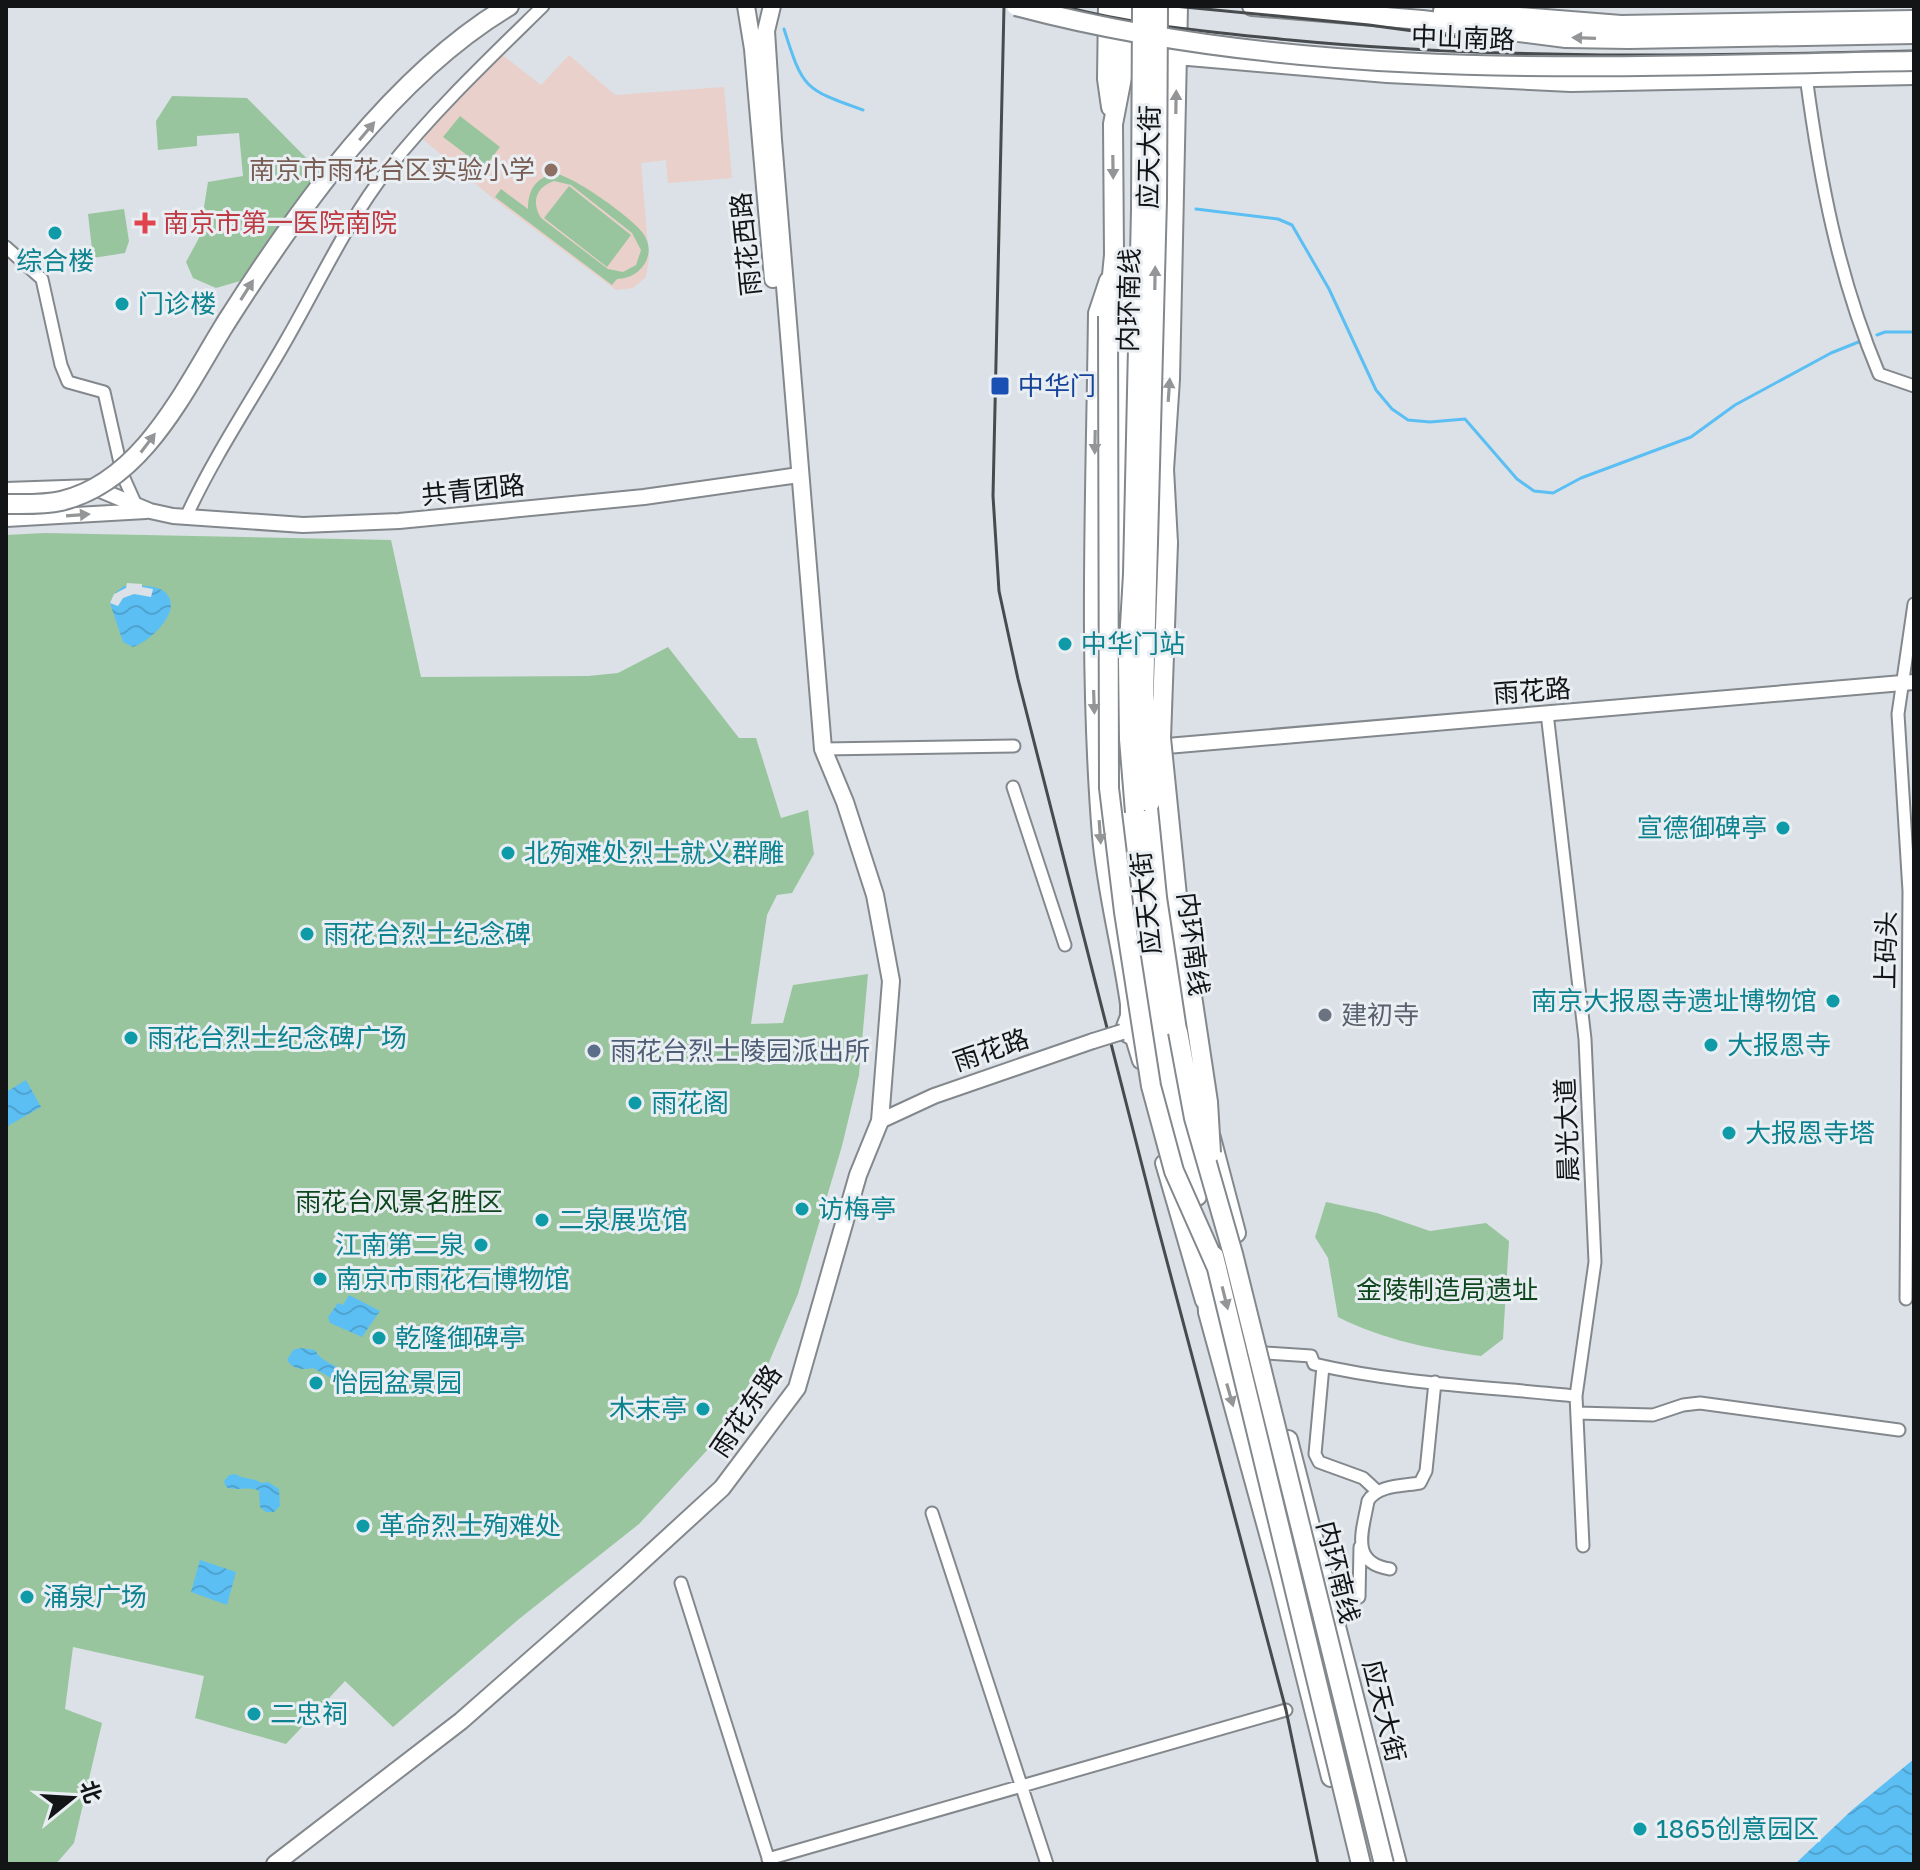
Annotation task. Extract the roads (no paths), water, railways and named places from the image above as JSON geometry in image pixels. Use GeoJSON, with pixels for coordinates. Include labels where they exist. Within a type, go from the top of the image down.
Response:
{"type":"FeatureCollection","features":[{"type":"Feature","properties":{"kind":"main road"},"geometry":{"type":"LineString","coordinates":[[6,504],[46,504],[74,497],[112,479],[133,462],[164,420],[267,258],[336,169],[425,68],[471,30],[509,6]]}},
{"type":"Feature","properties":{"kind":"main road","name":"雨花西路"},"geometry":{"type":"LineString","coordinates":[[746,6],[753,49],[767,236],[799,475]]}},
{"type":"Feature","properties":{"kind":"main road","name":"雨花西路"},"geometry":{"type":"LineString","coordinates":[[772,6],[766,31],[823,749]]}},
{"type":"Feature","properties":{"kind":"main road","name":"中山南路"},"geometry":{"type":"LineString","coordinates":[[1016,6],[1095,26],[1165,39],[1401,62],[1911,70]]}},
{"type":"Feature","properties":{"kind":"main road","name":"应天大街"},"geometry":{"type":"LineString","coordinates":[[1108,6],[1107,79],[1113,124],[1114,255],[1122,315],[1118,792],[1150,1024],[1180,1177],[1206,1279],[1208,1312],[1280,1574],[1353,1864]]}},
{"type":"Feature","properties":{"kind":"main road","name":"应天大街"},"geometry":{"type":"LineString","coordinates":[[1113,124],[1125,62],[1125,6]]}},
{"type":"Feature","properties":{"kind":"main road","name":"内环南线"},"geometry":{"type":"LineString","coordinates":[[1142,6],[1133,574],[1128,660],[1129,739],[1142,895],[1167,1074],[1361,1864]]}},
{"type":"Feature","properties":{"kind":"main road","name":"内环南线"},"geometry":{"type":"LineString","coordinates":[[1158,6],[1156,230],[1144,695],[1150,803],[1178,1032],[1194,1118],[1233,1254],[1384,1864]]}},
{"type":"Feature","properties":{"kind":"main road","name":"应天大街"},"geometry":{"type":"LineString","coordinates":[[1178,6],[1170,379],[1154,747],[1170,902],[1199,1091],[1397,1864]]}},
{"type":"Feature","properties":{"kind":"main road"},"geometry":{"type":"LineString","coordinates":[[1252,6],[1422,20],[1566,38],[1629,39],[1910,25]]}},
{"type":"Feature","properties":{"kind":"main road"},"geometry":{"type":"LineString","coordinates":[[1376,6],[1621,25],[1910,25]]}},
{"type":"Feature","properties":{"kind":"main road"},"geometry":{"type":"LineString","coordinates":[[1177,55],[1527,81],[1624,82],[1911,70]]}},
{"type":"Feature","properties":{"kind":"main road"},"geometry":{"type":"LineString","coordinates":[[1114,255],[1108,316],[1109,788],[1124,912],[1151,1086],[1174,1171],[1217,1268]]}},
{"type":"Feature","properties":{"kind":"main road"},"geometry":{"type":"LineString","coordinates":[[1164,469],[1168,543],[1161,738],[1177,896],[1208,1102],[1211,1179]]}},
{"type":"Feature","properties":{"kind":"main road","name":"雨花东路"},"geometry":{"type":"LineString","coordinates":[[275,1864],[461,1721],[626,1576],[722,1488],[797,1388],[858,1175],[880,1121],[891,981],[875,895],[845,802],[823,749]]}},
{"type":"Feature","properties":{"kind":"main road"},"geometry":{"type":"LineString","coordinates":[[1222,1366],[1266,1353]]}},
{"type":"Feature","properties":{"kind":"street"},"geometry":{"type":"LineString","coordinates":[[186,517],[220,449],[287,339],[354,218],[385,173],[451,99],[543,6]]}},
{"type":"Feature","properties":{"kind":"street"},"geometry":{"type":"LineString","coordinates":[[1806,76],[1825,200],[1852,305],[1879,374],[1914,386]]}},
{"type":"Feature","properties":{"kind":"street"},"geometry":{"type":"LineString","coordinates":[[6,247],[42,279],[61,365],[68,382],[104,392],[123,476],[136,505]]}},
{"type":"Feature","properties":{"kind":"street","name":"应天大街"},"geometry":{"type":"LineString","coordinates":[[1114,255],[1096,313],[1093,547],[1100,836],[1110,915],[1128,1004],[1128,1016],[1122,1032],[1133,1038],[1138,1051],[1161,1157],[1196,1282],[1208,1312]]}},
{"type":"Feature","properties":{"kind":"street","name":"共青团路"},"geometry":{"type":"LineString","coordinates":[[6,519],[150,511],[186,517],[303,525],[385,522],[644,497],[799,475]]}},
{"type":"Feature","properties":{"kind":"street","name":"共青团路"},"geometry":{"type":"LineString","coordinates":[[6,490],[93,487],[150,511]]}},
{"type":"Feature","properties":{"kind":"street","name":"上码头"},"geometry":{"type":"LineString","coordinates":[[1906,1299],[1909,891],[1898,714],[1907,683],[1914,604]]}},
{"type":"Feature","properties":{"kind":"street","name":"雨花路"},"geometry":{"type":"LineString","coordinates":[[1118,746],[1154,747],[1907,683]]}},
{"type":"Feature","properties":{"kind":"street","name":"晨光大道"},"geometry":{"type":"LineString","coordinates":[[1547,713],[1587,1071],[1595,1262],[1576,1396],[1583,1546]]}},
{"type":"Feature","properties":{"kind":"street"},"geometry":{"type":"LineString","coordinates":[[823,749],[1014,746]]}},
{"type":"Feature","properties":{"kind":"street"},"geometry":{"type":"LineString","coordinates":[[1081,760],[1118,746]]}},
{"type":"Feature","properties":{"kind":"street"},"geometry":{"type":"LineString","coordinates":[[1013,787],[1065,945]]}},
{"type":"Feature","properties":{"kind":"street","name":"雨花路"},"geometry":{"type":"LineString","coordinates":[[880,1121],[934,1096],[1122,1032]]}},
{"type":"Feature","properties":{"kind":"street"},"geometry":{"type":"LineString","coordinates":[[1266,1353],[1311,1356],[1314,1364],[1323,1366],[1435,1382],[1576,1396]]}},
{"type":"Feature","properties":{"kind":"street"},"geometry":{"type":"LineString","coordinates":[[1323,1366],[1315,1454],[1319,1462],[1363,1478],[1377,1491]]}},
{"type":"Feature","properties":{"kind":"street"},"geometry":{"type":"LineString","coordinates":[[1359,1597],[1361,1547],[1368,1501],[1377,1491],[1420,1483],[1426,1471],[1435,1382]]}},
{"type":"Feature","properties":{"kind":"street"},"geometry":{"type":"LineString","coordinates":[[1577,1413],[1653,1415],[1700,1403],[1899,1430]]}},
{"type":"Feature","properties":{"kind":"street"},"geometry":{"type":"LineString","coordinates":[[932,1513],[1047,1864]]}},
{"type":"Feature","properties":{"kind":"street"},"geometry":{"type":"LineString","coordinates":[[1361,1547],[1365,1556],[1378,1567],[1390,1569]]}},
{"type":"Feature","properties":{"kind":"street"},"geometry":{"type":"LineString","coordinates":[[681,1583],[769,1861],[1286,1710]]}},
{"type":"Feature","properties":{"kind":"water"},"geometry":{"type":"Polygon","coordinates":[[[124,586],[158,588],[169,597],[171,605],[169,614],[157,631],[133,647],[123,642],[110,603],[114,594],[124,586]]]}},
{"type":"Feature","properties":{"kind":"water"},"geometry":{"type":"Polygon","coordinates":[[[26,1080],[41,1107],[6,1127],[6,1092],[26,1080]]]}},
{"type":"Feature","properties":{"kind":"water"},"geometry":{"type":"Polygon","coordinates":[[[349,1295],[380,1311],[362,1337],[330,1323],[328,1317],[338,1303],[343,1305],[349,1295]]]}},
{"type":"Feature","properties":{"kind":"water"},"geometry":{"type":"Polygon","coordinates":[[[293,1350],[315,1350],[323,1359],[355,1379],[337,1381],[313,1368],[292,1366],[287,1360],[293,1350]]]}},
{"type":"Feature","properties":{"kind":"water"},"geometry":{"type":"Polygon","coordinates":[[[235,1474],[268,1482],[279,1489],[280,1506],[274,1512],[266,1512],[260,1507],[259,1491],[226,1487],[224,1481],[235,1474]]]}},
{"type":"Feature","properties":{"kind":"water"},"geometry":{"type":"Polygon","coordinates":[[[200,1560],[236,1572],[227,1605],[191,1592],[200,1560]]]}},
{"type":"Feature","properties":{"kind":"water"},"geometry":{"type":"Polygon","coordinates":[[[1914,1759],[1914,1864],[1795,1864],[1852,1810],[1914,1759]]]}},
{"type":"Feature","properties":{"kind":"waterway"},"geometry":{"type":"LineString","coordinates":[[784,29],[796,64],[808,84],[828,97],[863,110]]}},
{"type":"Feature","properties":{"kind":"waterway"},"geometry":{"type":"LineString","coordinates":[[1196,209],[1278,219],[1292,225],[1329,289],[1376,390],[1392,409],[1408,420],[1465,419],[1517,479],[1534,491],[1553,493],[1581,478],[1691,437],[1735,405],[1831,353],[1861,341]]}},
{"type":"Feature","properties":{"kind":"waterway"},"geometry":{"type":"LineString","coordinates":[[1877,335],[1914,332]]}},
{"type":"Feature","properties":{"kind":"railway"},"geometry":{"type":"LineString","coordinates":[[1004,6],[993,496],[999,591],[1018,679],[1156,1220],[1286,1710],[1318,1864]]}},
{"type":"Feature","properties":{"kind":"railway"},"geometry":{"type":"LineString","coordinates":[[1062,6],[1118,19],[1204,31],[1446,51],[1680,55],[1914,51]]}},
{"type":"Feature","properties":{"kind":"railway"},"geometry":{"type":"LineString","coordinates":[[1174,6],[1369,25],[1502,43]]}},
{"type":"Feature","properties":{"kind":"place","name":"南京市雨花台区实验小学"},"geometry":{"type":"Point","coordinates":[551,170]}},
{"type":"Feature","properties":{"kind":"place","name":"南京市第一医院南院"},"geometry":{"type":"Point","coordinates":[145,223]}},
{"type":"Feature","properties":{"kind":"place","name":"综合楼"},"geometry":{"type":"Point","coordinates":[55,233]}},
{"type":"Feature","properties":{"kind":"place","name":"门诊楼"},"geometry":{"type":"Point","coordinates":[122,304]}},
{"type":"Feature","properties":{"kind":"place","name":"中华门"},"geometry":{"type":"Point","coordinates":[1000,386]}},
{"type":"Feature","properties":{"kind":"place","name":"中华门站"},"geometry":{"type":"Point","coordinates":[1065,644]}},
{"type":"Feature","properties":{"kind":"place","name":"宣德御碑亭"},"geometry":{"type":"Point","coordinates":[1783,828]}},
{"type":"Feature","properties":{"kind":"place","name":"北殉难处烈士就义群雕"},"geometry":{"type":"Point","coordinates":[508,853]}},
{"type":"Feature","properties":{"kind":"place","name":"雨花台烈士纪念碑"},"geometry":{"type":"Point","coordinates":[307,934]}},
{"type":"Feature","properties":{"kind":"place","name":"南京大报恩寺遗址博物馆"},"geometry":{"type":"Point","coordinates":[1833,1001]}},
{"type":"Feature","properties":{"kind":"place","name":"建初寺"},"geometry":{"type":"Point","coordinates":[1325,1015]}},
{"type":"Feature","properties":{"kind":"place","name":"雨花台烈士纪念碑广场"},"geometry":{"type":"Point","coordinates":[131,1038]}},
{"type":"Feature","properties":{"kind":"place","name":"大报恩寺"},"geometry":{"type":"Point","coordinates":[1711,1045]}},
{"type":"Feature","properties":{"kind":"place","name":"雨花台烈士陵园派出所"},"geometry":{"type":"Point","coordinates":[594,1051]}},
{"type":"Feature","properties":{"kind":"place","name":"雨花阁"},"geometry":{"type":"Point","coordinates":[635,1103]}},
{"type":"Feature","properties":{"kind":"place","name":"大报恩寺塔"},"geometry":{"type":"Point","coordinates":[1729,1133]}},
{"type":"Feature","properties":{"kind":"place","name":"访梅亭"},"geometry":{"type":"Point","coordinates":[802,1209]}},
{"type":"Feature","properties":{"kind":"place","name":"二泉展览馆"},"geometry":{"type":"Point","coordinates":[542,1220]}},
{"type":"Feature","properties":{"kind":"place","name":"江南第二泉"},"geometry":{"type":"Point","coordinates":[481,1245]}},
{"type":"Feature","properties":{"kind":"place","name":"南京市雨花石博物馆"},"geometry":{"type":"Point","coordinates":[320,1279]}},
{"type":"Feature","properties":{"kind":"place","name":"乾隆御碑亭"},"geometry":{"type":"Point","coordinates":[379,1338]}},
{"type":"Feature","properties":{"kind":"place","name":"怡园盆景园"},"geometry":{"type":"Point","coordinates":[316,1383]}},
{"type":"Feature","properties":{"kind":"place","name":"木末亭"},"geometry":{"type":"Point","coordinates":[703,1409]}},
{"type":"Feature","properties":{"kind":"place","name":"革命烈士殉难处"},"geometry":{"type":"Point","coordinates":[363,1526]}},
{"type":"Feature","properties":{"kind":"place","name":"涌泉广场"},"geometry":{"type":"Point","coordinates":[27,1597]}},
{"type":"Feature","properties":{"kind":"place","name":"二忠祠"},"geometry":{"type":"Point","coordinates":[254,1714]}},
{"type":"Feature","properties":{"kind":"place","name":"1865创意园区"},"geometry":{"type":"Point","coordinates":[1640,1829]}},
{"type":"Feature","properties":{"kind":"park label","name":"雨花台风景名胜区"},"geometry":{"type":"Point","coordinates":[399,1202]}},
{"type":"Feature","properties":{"kind":"park label","name":"金陵制造局遗址"},"geometry":{"type":"Point","coordinates":[1447,1290]}}]}
